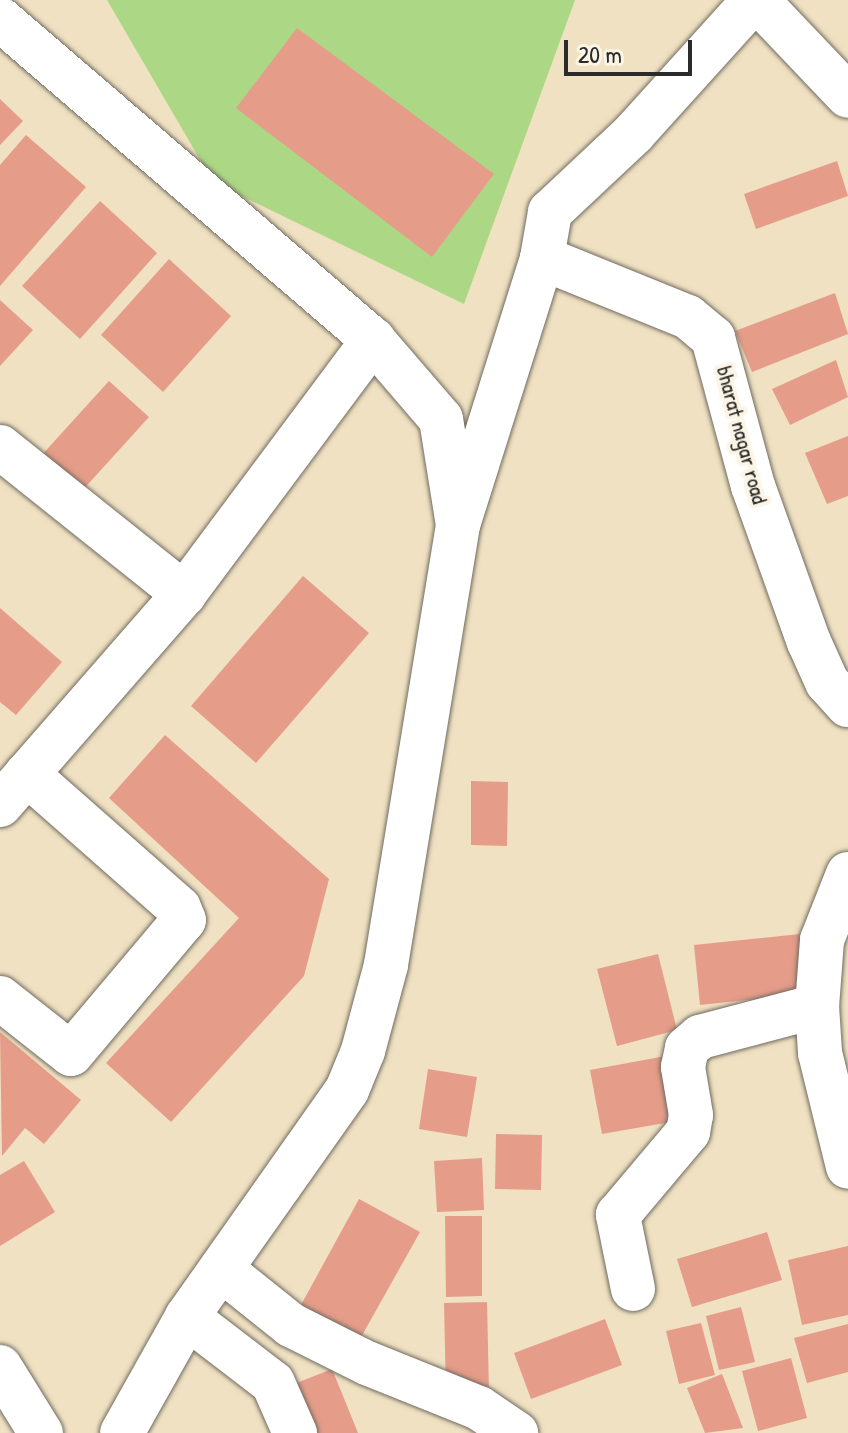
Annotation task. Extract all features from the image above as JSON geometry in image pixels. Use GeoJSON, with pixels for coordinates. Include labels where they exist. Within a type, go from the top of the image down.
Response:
{"type":"FeatureCollection","features":[{"type":"Feature","properties":{"kind":"street"},"geometry":{"type":"LineString","coordinates":[[122,1433],[187,1317],[347,1090],[363,1051],[389,950],[458,525],[542,258],[550,212],[634,133],[756,0],[848,96]]}},
{"type":"Feature","properties":{"kind":"street"},"geometry":{"type":"LineString","coordinates":[[0,19],[373,340],[441,419],[458,525]]}},
{"type":"Feature","properties":{"kind":"street","name":"bharat nagar road"},"geometry":{"type":"LineString","coordinates":[[542,258],[688,317],[713,338],[753,486],[809,642],[827,682],[848,705]]}},
{"type":"Feature","properties":{"kind":"street"},"geometry":{"type":"LineString","coordinates":[[0,998],[65,1053],[76,1052],[184,920],[179,908],[13,789],[184,594],[373,340]]}},
{"type":"Feature","properties":{"kind":"street"},"geometry":{"type":"LineString","coordinates":[[0,447],[184,594]]}},
{"type":"Feature","properties":{"kind":"street"},"geometry":{"type":"LineString","coordinates":[[848,874],[822,940],[817,1006],[820,1053],[848,1167]]}},
{"type":"Feature","properties":{"kind":"street"},"geometry":{"type":"LineString","coordinates":[[633,1289],[618,1215],[688,1132],[691,1115],[683,1067],[687,1048],[700,1037],[817,1006]]}},
{"type":"Feature","properties":{"kind":"street"},"geometry":{"type":"LineString","coordinates":[[221,1269],[291,1325],[367,1363],[479,1408],[516,1433]]}},
{"type":"Feature","properties":{"kind":"street"},"geometry":{"type":"LineString","coordinates":[[187,1317],[273,1383],[295,1433]]}},
{"type":"Feature","properties":{"kind":"street"},"geometry":{"type":"LineString","coordinates":[[0,1367],[41,1433]]}},
{"type":"Feature","properties":{"kind":"green space"},"geometry":{"type":"Polygon","coordinates":[[[107,0],[575,0],[464,304],[213,182],[107,0]]]}},
{"type":"Feature","properties":{"kind":"building"},"geometry":{"type":"Polygon","coordinates":[[[297,28],[494,174],[432,257],[236,108],[297,28]]]}},
{"type":"Feature","properties":{"kind":"building"},"geometry":{"type":"Polygon","coordinates":[[[0,99],[23,121],[0,145],[0,99]]]}},
{"type":"Feature","properties":{"kind":"building"},"geometry":{"type":"Polygon","coordinates":[[[26,135],[86,187],[0,286],[0,165],[26,135]]]}},
{"type":"Feature","properties":{"kind":"building"},"geometry":{"type":"Polygon","coordinates":[[[837,161],[848,196],[756,229],[744,194],[837,161]]]}},
{"type":"Feature","properties":{"kind":"building"},"geometry":{"type":"Polygon","coordinates":[[[100,201],[157,253],[80,339],[22,286],[100,201]]]}},
{"type":"Feature","properties":{"kind":"building"},"geometry":{"type":"Polygon","coordinates":[[[169,259],[231,316],[163,392],[101,335],[169,259]]]}},
{"type":"Feature","properties":{"kind":"building"},"geometry":{"type":"Polygon","coordinates":[[[835,293],[848,334],[752,372],[735,331],[835,293]]]}},
{"type":"Feature","properties":{"kind":"building"},"geometry":{"type":"Polygon","coordinates":[[[0,300],[33,330],[0,366],[0,300]]]}},
{"type":"Feature","properties":{"kind":"building"},"geometry":{"type":"Polygon","coordinates":[[[836,360],[848,397],[790,425],[772,389],[836,360]]]}},
{"type":"Feature","properties":{"kind":"building"},"geometry":{"type":"Polygon","coordinates":[[[109,381],[149,417],[80,493],[40,457],[109,381]]]}},
{"type":"Feature","properties":{"kind":"building"},"geometry":{"type":"Polygon","coordinates":[[[848,436],[848,496],[827,504],[805,453],[848,436]]]}},
{"type":"Feature","properties":{"kind":"building"},"geometry":{"type":"Polygon","coordinates":[[[303,576],[369,633],[256,763],[191,706],[303,576]]]}},
{"type":"Feature","properties":{"kind":"building"},"geometry":{"type":"Polygon","coordinates":[[[0,608],[62,662],[16,715],[0,702],[0,608]]]}},
{"type":"Feature","properties":{"kind":"building"},"geometry":{"type":"Polygon","coordinates":[[[165,735],[329,879],[304,976],[171,1122],[106,1063],[239,918],[109,798],[165,735]]]}},
{"type":"Feature","properties":{"kind":"building"},"geometry":{"type":"Polygon","coordinates":[[[471,781],[508,782],[507,846],[471,845],[471,781]]]}},
{"type":"Feature","properties":{"kind":"building"},"geometry":{"type":"Polygon","coordinates":[[[800,934],[806,994],[700,1005],[694,945],[800,934]]]}},
{"type":"Feature","properties":{"kind":"building"},"geometry":{"type":"Polygon","coordinates":[[[658,954],[677,1030],[617,1046],[597,969],[658,954]]]}},
{"type":"Feature","properties":{"kind":"building"},"geometry":{"type":"Polygon","coordinates":[[[0,1032],[81,1100],[44,1144],[25,1128],[2,1156],[0,1032]]]}},
{"type":"Feature","properties":{"kind":"building"},"geometry":{"type":"Polygon","coordinates":[[[671,1055],[682,1120],[602,1134],[590,1070],[671,1055]]]}},
{"type":"Feature","properties":{"kind":"building"},"geometry":{"type":"Polygon","coordinates":[[[428,1069],[477,1077],[467,1137],[419,1129],[428,1069]]]}},
{"type":"Feature","properties":{"kind":"building"},"geometry":{"type":"Polygon","coordinates":[[[496,1134],[542,1135],[541,1190],[495,1189],[496,1134]]]}},
{"type":"Feature","properties":{"kind":"building"},"geometry":{"type":"Polygon","coordinates":[[[482,1158],[484,1210],[437,1212],[434,1161],[482,1158]]]}},
{"type":"Feature","properties":{"kind":"building"},"geometry":{"type":"Polygon","coordinates":[[[24,1161],[55,1212],[0,1246],[0,1175],[24,1161]]]}},
{"type":"Feature","properties":{"kind":"building"},"geometry":{"type":"Polygon","coordinates":[[[359,1199],[420,1232],[360,1339],[301,1305],[359,1199]]]}},
{"type":"Feature","properties":{"kind":"building"},"geometry":{"type":"Polygon","coordinates":[[[445,1216],[482,1216],[482,1296],[446,1297],[445,1216]]]}},
{"type":"Feature","properties":{"kind":"building"},"geometry":{"type":"Polygon","coordinates":[[[767,1232],[782,1280],[692,1307],[677,1259],[767,1232]]]}},
{"type":"Feature","properties":{"kind":"building"},"geometry":{"type":"Polygon","coordinates":[[[848,1246],[848,1315],[802,1325],[788,1260],[848,1246]]]}},
{"type":"Feature","properties":{"kind":"building"},"geometry":{"type":"Polygon","coordinates":[[[487,1302],[489,1393],[446,1394],[444,1303],[487,1302]]]}},
{"type":"Feature","properties":{"kind":"building"},"geometry":{"type":"Polygon","coordinates":[[[741,1307],[755,1362],[719,1370],[706,1316],[741,1307]]]}},
{"type":"Feature","properties":{"kind":"building"},"geometry":{"type":"Polygon","coordinates":[[[605,1319],[622,1365],[531,1399],[514,1353],[605,1319]]]}},
{"type":"Feature","properties":{"kind":"building"},"geometry":{"type":"Polygon","coordinates":[[[701,1323],[715,1375],[679,1384],[666,1331],[701,1323]]]}},
{"type":"Feature","properties":{"kind":"building"},"geometry":{"type":"Polygon","coordinates":[[[848,1324],[848,1372],[807,1383],[794,1338],[848,1324]]]}},
{"type":"Feature","properties":{"kind":"building"},"geometry":{"type":"Polygon","coordinates":[[[791,1358],[807,1418],[758,1431],[742,1371],[791,1358]]]}},
{"type":"Feature","properties":{"kind":"building"},"geometry":{"type":"Polygon","coordinates":[[[332,1369],[358,1433],[308,1433],[289,1386],[332,1369]]]}},
{"type":"Feature","properties":{"kind":"building"},"geometry":{"type":"Polygon","coordinates":[[[722,1374],[743,1428],[705,1433],[687,1388],[722,1374]]]}}]}
